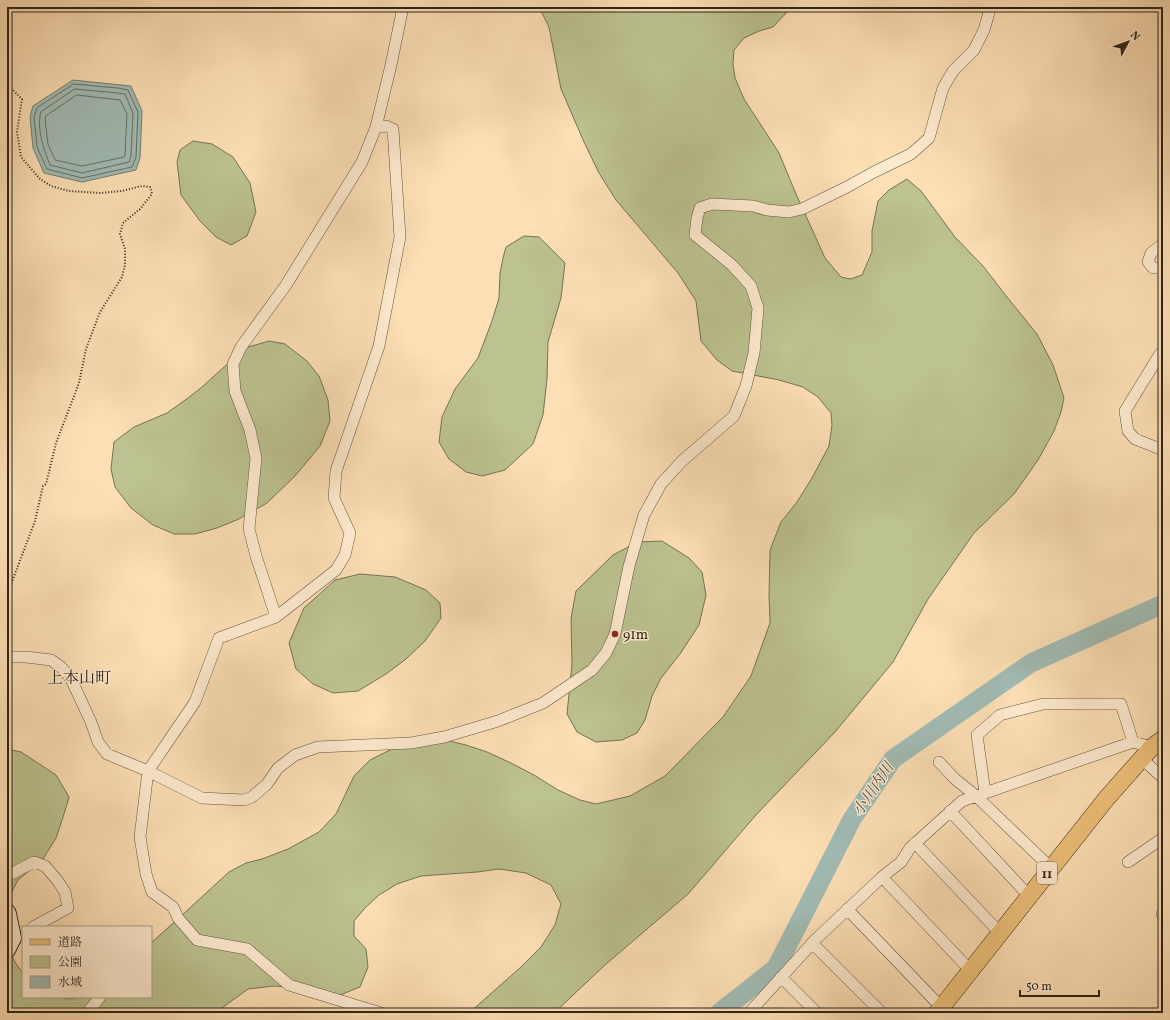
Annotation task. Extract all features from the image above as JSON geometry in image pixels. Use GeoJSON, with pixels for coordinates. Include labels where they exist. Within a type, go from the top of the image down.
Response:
{"type":"FeatureCollection","features":[{"type":"Feature","properties":{"kind":"main road","name":"11"},"geometry":{"type":"LineString","coordinates":[[939,1010],[1106,799],[1152,748]]}},
{"type":"Feature","properties":{"kind":"street"},"geometry":{"type":"LineString","coordinates":[[276,617],[256,556],[249,529],[256,458],[250,430],[235,391],[233,364],[241,347],[286,285],[362,162],[376,127],[392,65],[403,7]]}},
{"type":"Feature","properties":{"kind":"street"},"geometry":{"type":"LineString","coordinates":[[7,657],[26,657],[51,660],[61,667],[70,679],[91,722],[98,742],[107,754],[202,798],[244,800],[252,797],[267,784],[278,768],[295,755],[318,747],[411,743],[451,735],[498,721],[543,703],[592,670],[606,653],[615,634],[629,566],[644,515],[661,484],[682,461],[734,416],[746,386],[754,352],[758,308],[751,286],[732,265],[695,235],[700,208],[712,204],[753,206],[767,210],[789,212],[802,209],[911,154],[930,138],[943,88],[953,72],[974,50],[984,30],[990,7]]}},
{"type":"Feature","properties":{"kind":"street"},"geometry":{"type":"LineString","coordinates":[[376,127],[386,126],[393,129],[400,237],[379,346],[336,471],[334,498],[350,533],[348,543],[344,555],[336,570],[276,617],[219,638],[196,702],[148,772],[140,837],[146,874],[152,892],[172,907],[178,918],[197,940],[247,949],[290,985],[381,1013]]}},
{"type":"Feature","properties":{"kind":"street"},"geometry":{"type":"LineString","coordinates":[[1163,244],[1151,253],[1148,262],[1153,268],[1163,268]]}},
{"type":"Feature","properties":{"kind":"street"},"geometry":{"type":"LineString","coordinates":[[1163,351],[1125,411],[1128,431],[1135,439],[1163,450]]}},
{"type":"Feature","properties":{"kind":"street"},"geometry":{"type":"LineString","coordinates":[[980,794],[977,735],[1000,715],[1043,704],[1120,704],[1133,742]]}},
{"type":"Feature","properties":{"kind":"street"},"geometry":{"type":"LineString","coordinates":[[749,1013],[812,943],[882,877],[901,862],[914,843],[962,801],[1133,742],[1152,748],[1163,778]]}},
{"type":"Feature","properties":{"kind":"street"},"geometry":{"type":"LineString","coordinates":[[939,762],[955,779],[980,794],[1051,868]]}},
{"type":"Feature","properties":{"kind":"street"},"geometry":{"type":"LineString","coordinates":[[950,811],[1029,896]]}},
{"type":"Feature","properties":{"kind":"street"},"geometry":{"type":"LineString","coordinates":[[1128,862],[1163,838]]}},
{"type":"Feature","properties":{"kind":"street"},"geometry":{"type":"LineString","coordinates":[[914,843],[1000,932]]}},
{"type":"Feature","properties":{"kind":"street"},"geometry":{"type":"LineString","coordinates":[[7,876],[34,862],[45,866],[65,892],[68,908],[35,926]]}},
{"type":"Feature","properties":{"kind":"street"},"geometry":{"type":"LineString","coordinates":[[882,877],[970,970]]}},
{"type":"Feature","properties":{"kind":"street"},"geometry":{"type":"LineString","coordinates":[[847,909],[939,1010]]}},
{"type":"Feature","properties":{"kind":"street"},"geometry":{"type":"LineString","coordinates":[[7,912],[14,940]]}},
{"type":"Feature","properties":{"kind":"street"},"geometry":{"type":"LineString","coordinates":[[812,943],[882,1013]]}},
{"type":"Feature","properties":{"kind":"street"},"geometry":{"type":"LineString","coordinates":[[781,977],[817,1013]]}},
{"type":"Feature","properties":{"kind":"street"},"geometry":{"type":"LineString","coordinates":[[87,1013],[99,998]]}},
{"type":"Feature","properties":{"kind":"path"},"geometry":{"type":"LineString","coordinates":[[7,84],[22,99],[17,132],[21,157],[40,179],[51,186],[69,191],[101,193],[122,191],[142,186],[150,187],[152,194],[140,209],[123,223],[120,234],[125,250],[124,271],[122,277],[100,312],[86,349],[78,383],[56,443],[46,484],[43,486],[35,521],[10,587],[7,603]]}},
{"type":"Feature","properties":{"kind":"green space"},"geometry":{"type":"Polygon","coordinates":[[[539,7],[789,7],[788,11],[773,27],[759,31],[744,38],[734,50],[733,64],[735,78],[744,99],[779,153],[825,258],[841,277],[850,279],[862,275],[872,252],[872,231],[878,201],[889,190],[907,179],[921,191],[955,237],[983,266],[1037,334],[1053,365],[1064,398],[1054,431],[1038,460],[1014,494],[974,533],[928,599],[893,662],[835,732],[755,816],[688,894],[605,965],[554,1013],[469,1013],[521,967],[541,947],[555,925],[561,904],[551,885],[526,873],[499,869],[421,876],[397,884],[379,895],[354,921],[354,936],[366,949],[368,967],[360,987],[335,997],[301,988],[274,986],[248,989],[215,1013],[7,1013],[7,944],[15,962],[22,972],[22,998],[152,998],[152,942],[229,872],[246,863],[262,859],[288,849],[319,832],[336,814],[354,776],[370,760],[390,750],[419,741],[445,740],[466,745],[487,752],[511,763],[558,790],[580,800],[596,804],[630,796],[665,776],[723,717],[751,676],[770,623],[770,550],[781,522],[797,502],[829,446],[832,425],[831,413],[818,397],[803,387],[779,380],[732,371],[717,360],[701,341],[696,301],[678,273],[616,200],[599,173],[561,89],[549,27],[539,7]]]}},
{"type":"Feature","properties":{"kind":"green space"},"geometry":{"type":"Polygon","coordinates":[[[193,141],[212,144],[233,157],[250,183],[256,212],[247,236],[231,245],[216,237],[200,221],[181,195],[177,162],[180,150],[193,141]]]}},
{"type":"Feature","properties":{"kind":"green space"},"geometry":{"type":"Polygon","coordinates":[[[524,236],[539,237],[565,263],[561,298],[548,342],[547,379],[543,415],[533,444],[505,470],[482,476],[466,472],[449,459],[439,442],[442,417],[455,389],[478,358],[492,321],[499,298],[500,273],[506,247],[524,236]]]}},
{"type":"Feature","properties":{"kind":"green space"},"geometry":{"type":"Polygon","coordinates":[[[269,341],[285,344],[307,361],[319,376],[328,400],[330,421],[320,446],[295,476],[267,503],[239,519],[217,528],[195,534],[174,534],[153,525],[131,508],[115,487],[111,469],[114,442],[134,427],[167,413],[188,398],[245,348],[269,341]]]}},
{"type":"Feature","properties":{"kind":"green space"},"geometry":{"type":"Polygon","coordinates":[[[662,541],[689,558],[702,572],[706,595],[699,625],[680,654],[661,678],[652,696],[645,720],[637,733],[622,740],[596,742],[577,732],[567,714],[572,664],[571,619],[576,591],[613,555],[638,542],[662,541]]]}},
{"type":"Feature","properties":{"kind":"green space"},"geometry":{"type":"Polygon","coordinates":[[[360,574],[395,577],[426,590],[440,603],[441,618],[425,641],[406,659],[386,674],[358,691],[333,693],[313,684],[296,669],[289,643],[304,608],[335,580],[360,574]]]}},
{"type":"Feature","properties":{"kind":"green space"},"geometry":{"type":"Polygon","coordinates":[[[7,749],[21,752],[56,775],[69,797],[56,838],[43,859],[18,880],[7,901],[7,749]]]}},
{"type":"Feature","properties":{"kind":"water"},"geometry":{"type":"Polygon","coordinates":[[[73,80],[131,86],[142,111],[140,158],[136,170],[82,182],[44,173],[33,148],[30,117],[33,106],[73,80]]]}},
{"type":"Feature","properties":{"kind":"waterway","name":"小川内川"},"geometry":{"type":"LineString","coordinates":[[719,1013],[776,968],[852,819],[893,759],[1031,663],[1163,604]]}},
{"type":"Feature","properties":{"kind":"place","name":"91m"},"geometry":{"type":"Point","coordinates":[615,634]}},
{"type":"Feature","properties":{"kind":"district","name":"上本山町"},"geometry":{"type":"Point","coordinates":[79,677]}}]}
